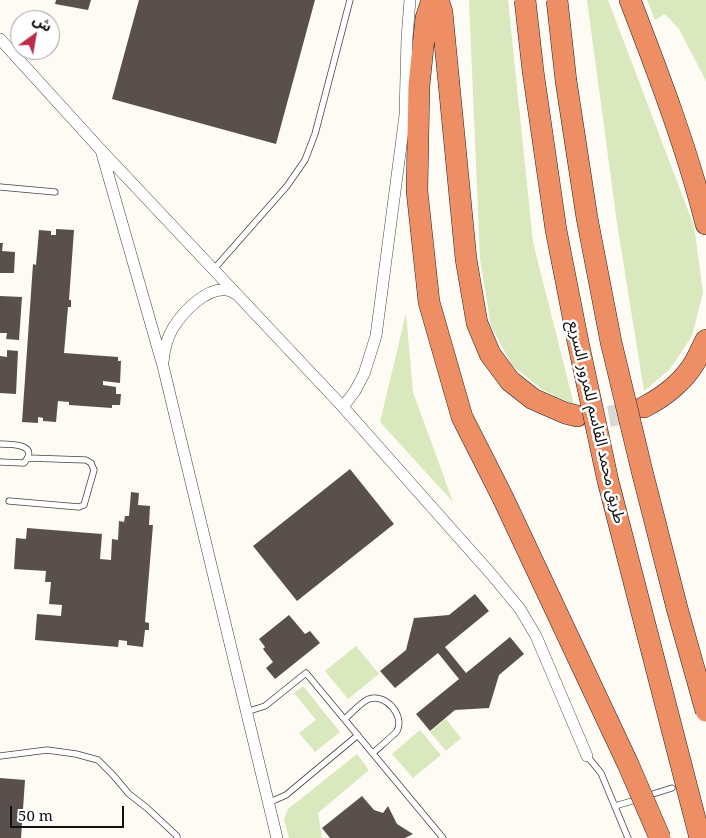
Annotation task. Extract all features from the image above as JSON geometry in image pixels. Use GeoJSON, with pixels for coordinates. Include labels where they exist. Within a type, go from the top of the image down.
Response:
{"type":"FeatureCollection","features":[{"type":"Feature","properties":{"kind":"highway"},"geometry":{"type":"LineString","coordinates":[[432,0],[426,18],[419,86],[417,191],[428,302],[462,417],[503,498],[628,764],[660,838]]}},
{"type":"Feature","properties":{"kind":"highway"},"geometry":{"type":"LineString","coordinates":[[438,0],[442,12],[466,259],[478,323],[490,354],[510,380],[533,399],[565,414],[577,416]]}},
{"type":"Feature","properties":{"kind":"highway","name":"طريق محمد القاسم للمرور السريع"},"geometry":{"type":"LineString","coordinates":[[525,0],[533,71],[556,230],[578,342],[608,481],[700,838]]}},
{"type":"Feature","properties":{"kind":"highway","name":"طريق محمد القاسم للمرور السريع"},"geometry":{"type":"LineString","coordinates":[[557,0],[566,81],[588,218],[611,342],[677,608],[706,711]]}},
{"type":"Feature","properties":{"kind":"highway"},"geometry":{"type":"LineString","coordinates":[[630,0],[696,186],[706,224]]}},
{"type":"Feature","properties":{"kind":"highway"},"geometry":{"type":"LineString","coordinates":[[644,407],[656,401],[682,380],[694,363],[706,340]]}},
{"type":"Feature","properties":{"kind":"street"},"geometry":{"type":"LineString","coordinates":[[343,407],[355,391],[364,374],[376,336],[405,115],[410,0]]}},
{"type":"Feature","properties":{"kind":"street"},"geometry":{"type":"LineString","coordinates":[[0,38],[100,149],[343,407],[520,608],[536,636],[587,756]]}},
{"type":"Feature","properties":{"kind":"street"},"geometry":{"type":"LineString","coordinates":[[100,149],[163,366],[276,838]]}},
{"type":"Feature","properties":{"kind":"street"},"geometry":{"type":"LineString","coordinates":[[163,366],[166,344],[172,329],[188,309],[206,295],[217,290],[229,290],[240,296]]}},
{"type":"Feature","properties":{"kind":"lane"},"geometry":{"type":"LineString","coordinates":[[214,269],[287,186],[305,160],[315,134],[350,0]]}},
{"type":"Feature","properties":{"kind":"lane"},"geometry":{"type":"LineString","coordinates":[[0,187],[56,192]]}},
{"type":"Feature","properties":{"kind":"lane"},"geometry":{"type":"LineString","coordinates":[[0,444],[22,446],[28,452],[28,458],[24,463],[0,462]]}},
{"type":"Feature","properties":{"kind":"lane"},"geometry":{"type":"LineString","coordinates":[[9,501],[79,507],[84,505],[94,470],[92,463],[86,460],[28,458]]}},
{"type":"Feature","properties":{"kind":"lane"},"geometry":{"type":"LineString","coordinates":[[246,712],[265,706],[306,673],[443,838]]}},
{"type":"Feature","properties":{"kind":"lane"},"geometry":{"type":"LineString","coordinates":[[344,719],[369,699],[377,698],[393,706],[397,714],[397,732],[372,753]]}},
{"type":"Feature","properties":{"kind":"lane"},"geometry":{"type":"LineString","coordinates":[[268,803],[286,795],[358,735]]}},
{"type":"Feature","properties":{"kind":"lane"},"geometry":{"type":"LineString","coordinates":[[0,756],[47,750],[76,754],[98,760],[129,794],[162,821],[177,838]]}},
{"type":"Feature","properties":{"kind":"lane"},"geometry":{"type":"LineString","coordinates":[[587,756],[601,773],[628,838]]}},
{"type":"Feature","properties":{"kind":"lane"},"geometry":{"type":"LineString","coordinates":[[653,794],[672,788]]}},
{"type":"Feature","properties":{"kind":"lane"},"geometry":{"type":"LineString","coordinates":[[615,806],[632,800]]}},
{"type":"Feature","properties":{"kind":"green space"},"geometry":{"type":"Polygon","coordinates":[[[469,0],[508,0],[533,242],[574,405],[543,390],[512,365],[491,326],[480,259],[469,0]]]}},
{"type":"Feature","properties":{"kind":"green space"},"geometry":{"type":"Polygon","coordinates":[[[587,0],[608,0],[694,226],[703,293],[692,336],[670,369],[644,391],[617,223],[587,0]]]}},
{"type":"Feature","properties":{"kind":"green space"},"geometry":{"type":"Polygon","coordinates":[[[647,0],[706,0],[706,81],[679,29],[665,14],[655,20],[647,0]]]}},
{"type":"Feature","properties":{"kind":"green space"},"geometry":{"type":"Polygon","coordinates":[[[406,313],[413,392],[453,502],[380,422],[406,313]]]}},
{"type":"Feature","properties":{"kind":"green space"},"geometry":{"type":"Polygon","coordinates":[[[356,646],[379,674],[348,699],[325,671],[356,646]]]}},
{"type":"Feature","properties":{"kind":"green space"},"geometry":{"type":"Polygon","coordinates":[[[303,686],[340,732],[315,752],[299,733],[316,720],[294,693],[303,686]]]}},
{"type":"Feature","properties":{"kind":"green space"},"geometry":{"type":"Polygon","coordinates":[[[446,719],[461,738],[446,751],[430,732],[446,719]]]}},
{"type":"Feature","properties":{"kind":"green space"},"geometry":{"type":"Polygon","coordinates":[[[420,730],[441,755],[413,778],[392,754],[420,730]]]}},
{"type":"Feature","properties":{"kind":"green space"},"geometry":{"type":"Polygon","coordinates":[[[357,754],[369,770],[318,813],[322,838],[289,838],[284,819],[288,809],[357,754]]]}},
{"type":"Feature","properties":{"kind":"building"},"geometry":{"type":"Polygon","coordinates":[[[56,0],[91,0],[88,10],[55,4],[56,0]]]}},
{"type":"Feature","properties":{"kind":"building"},"geometry":{"type":"Polygon","coordinates":[[[139,0],[315,0],[276,144],[112,99],[139,0]]]}},
{"type":"Feature","properties":{"kind":"building"},"geometry":{"type":"Polygon","coordinates":[[[56,229],[74,230],[69,300],[71,300],[71,307],[68,307],[64,353],[118,357],[118,361],[121,361],[120,383],[103,381],[103,385],[116,387],[116,394],[121,394],[120,405],[112,405],[112,408],[69,405],[69,402],[58,401],[56,422],[43,421],[43,418],[38,417],[38,423],[22,422],[33,264],[36,265],[39,230],[51,231],[51,235],[56,235],[56,229]]]}},
{"type":"Feature","properties":{"kind":"building"},"geometry":{"type":"Polygon","coordinates":[[[0,243],[3,243],[2,251],[15,252],[14,273],[0,273],[0,243]]]}},
{"type":"Feature","properties":{"kind":"building"},"geometry":{"type":"Polygon","coordinates":[[[0,296],[22,297],[19,340],[6,339],[7,333],[0,333],[0,296]]]}},
{"type":"Feature","properties":{"kind":"building"},"geometry":{"type":"Polygon","coordinates":[[[7,350],[18,351],[16,394],[0,393],[0,356],[7,357],[7,350]]]}},
{"type":"Feature","properties":{"kind":"building"},"geometry":{"type":"Polygon","coordinates":[[[350,469],[394,524],[297,601],[253,546],[350,469]]]}},
{"type":"Feature","properties":{"kind":"building"},"geometry":{"type":"Polygon","coordinates":[[[131,492],[139,493],[138,505],[150,506],[149,525],[153,525],[145,622],[149,623],[149,630],[145,630],[143,647],[127,645],[127,641],[119,640],[118,647],[35,640],[37,614],[61,616],[62,605],[49,604],[51,582],[45,582],[46,571],[14,569],[16,538],[26,539],[27,528],[102,534],[100,559],[111,560],[112,539],[118,540],[119,521],[124,522],[125,516],[129,516],[131,492]]]}},
{"type":"Feature","properties":{"kind":"building"},"geometry":{"type":"Polygon","coordinates":[[[475,594],[489,611],[445,647],[466,673],[510,637],[524,654],[499,675],[489,708],[455,710],[430,731],[416,714],[459,679],[438,653],[395,688],[380,671],[406,650],[414,618],[449,615],[475,594]]]}},
{"type":"Feature","properties":{"kind":"building"},"geometry":{"type":"Polygon","coordinates":[[[289,615],[305,634],[310,631],[320,643],[275,679],[266,668],[273,662],[263,649],[265,647],[259,639],[289,615]]]}},
{"type":"Feature","properties":{"kind":"building"},"geometry":{"type":"Polygon","coordinates":[[[0,778],[25,780],[21,838],[0,838],[0,778]]]}},
{"type":"Feature","properties":{"kind":"building"},"geometry":{"type":"Polygon","coordinates":[[[362,796],[374,810],[383,813],[388,806],[397,824],[413,834],[405,838],[330,838],[322,828],[362,796]]]}},
{"type":"Feature","properties":{"kind":"tunnel"},"geometry":{"type":"LineString","coordinates":[[577,416],[605,417],[633,412],[644,407]]}}]}
